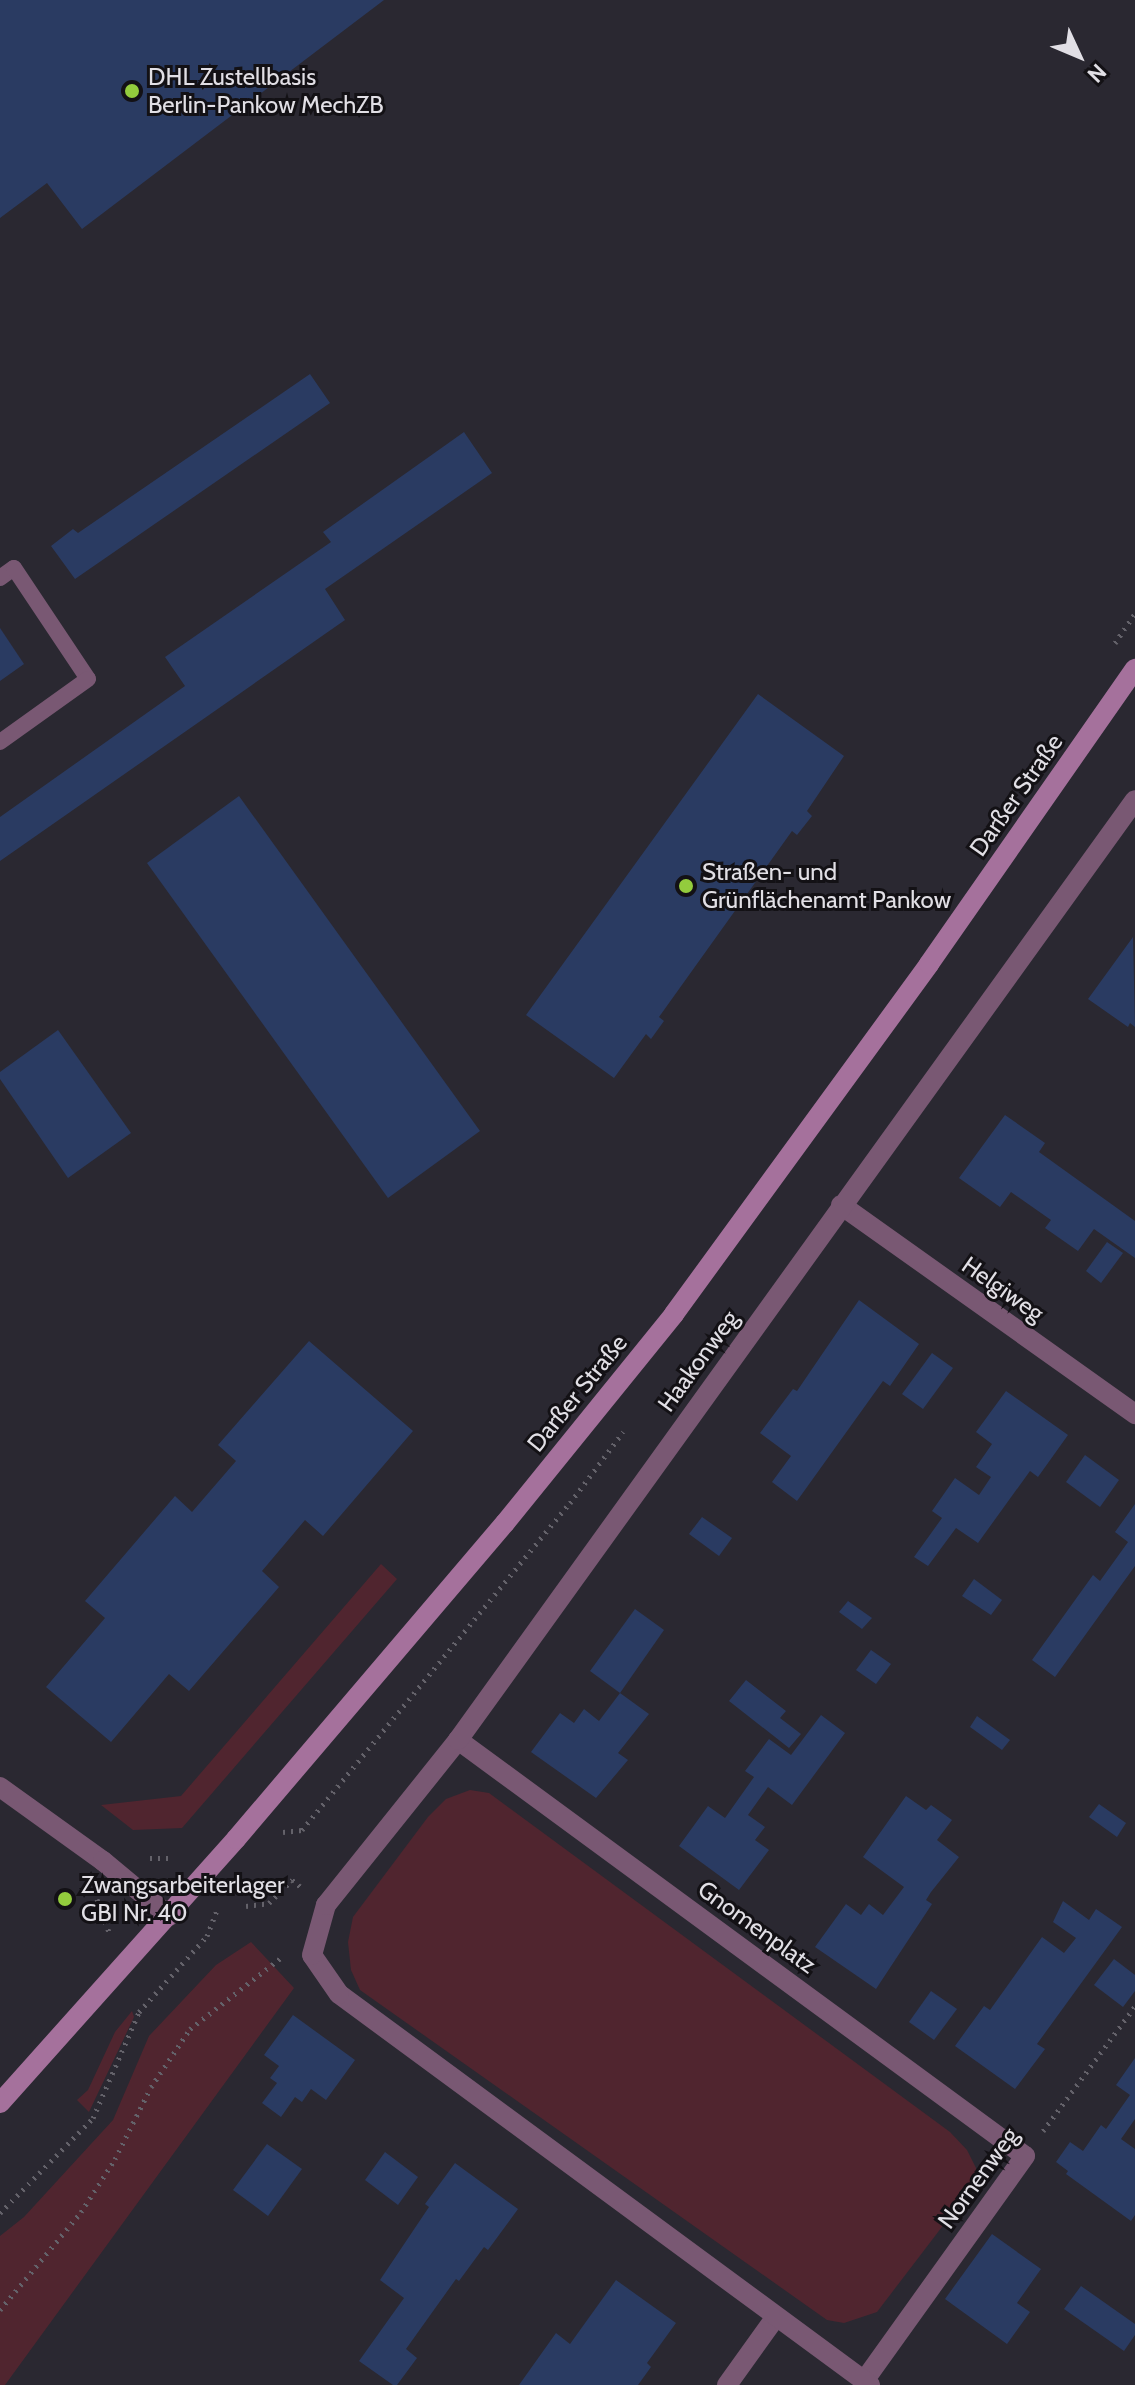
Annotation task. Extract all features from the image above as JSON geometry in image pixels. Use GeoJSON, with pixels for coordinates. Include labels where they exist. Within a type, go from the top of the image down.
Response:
{"type":"FeatureCollection","features":[{"type":"Feature","properties":{"kind":"main road","name":"Darßer Straße"},"geometry":{"type":"LineString","coordinates":[[0,2103],[169,1916],[505,1523],[674,1314],[929,964],[1135,669]]}},
{"type":"Feature","properties":{"kind":"street","name":"Haakonweg"},"geometry":{"type":"LineString","coordinates":[[775,2318],[339,1994],[312,1955],[326,1905],[458,1740],[1135,800]]}},
{"type":"Feature","properties":{"kind":"street","name":"Helgiweg"},"geometry":{"type":"LineString","coordinates":[[841,1205],[1135,1414]]}},
{"type":"Feature","properties":{"kind":"street","name":"Gnomenplatz"},"geometry":{"type":"LineString","coordinates":[[458,1740],[1025,2156]]}},
{"type":"Feature","properties":{"kind":"street"},"geometry":{"type":"LineString","coordinates":[[0,1787],[103,1861],[169,1916]]}},
{"type":"Feature","properties":{"kind":"street","name":"Nornenweg"},"geometry":{"type":"LineString","coordinates":[[867,2383],[1025,2156]]}},
{"type":"Feature","properties":{"kind":"street"},"geometry":{"type":"LineString","coordinates":[[727,2385],[775,2318],[867,2383]]}},
{"type":"Feature","properties":{"kind":"lane"},"geometry":{"type":"LineString","coordinates":[[0,578],[14,568],[88,679],[0,742]]}},
{"type":"Feature","properties":{"kind":"path"},"geometry":{"type":"LineString","coordinates":[[1109,652],[1135,613]]}},
{"type":"Feature","properties":{"kind":"path"},"geometry":{"type":"LineString","coordinates":[[274,1841],[281,1833],[289,1831]]}},
{"type":"Feature","properties":{"kind":"path"},"geometry":{"type":"LineString","coordinates":[[246,1906],[269,1903],[292,1880],[326,1905]]}},
{"type":"Feature","properties":{"kind":"path"},"geometry":{"type":"LineString","coordinates":[[96,1893],[109,1932]]}},
{"type":"Feature","properties":{"kind":"path"},"geometry":{"type":"LineString","coordinates":[[0,2213],[93,2118],[139,2012],[207,1936],[218,1907]]}},
{"type":"Feature","properties":{"kind":"path"},"geometry":{"type":"LineString","coordinates":[[0,2310],[81,2212],[115,2159],[151,2087],[190,2029],[291,1947]]}},
{"type":"Feature","properties":{"kind":"path","name":"Nornenweg"},"geometry":{"type":"LineString","coordinates":[[1025,2156],[1135,2006]]}},
{"type":"Feature","properties":{"kind":"shaded area"},"geometry":{"type":"Polygon","coordinates":[[[381,1564],[397,1579],[182,1828],[133,1830],[101,1805],[181,1796],[381,1564]]]}},
{"type":"Feature","properties":{"kind":"shaded area"},"geometry":{"type":"Polygon","coordinates":[[[470,1790],[489,1793],[950,2132],[967,2150],[976,2168],[977,2181],[877,2312],[844,2323],[827,2320],[360,1990],[351,1970],[348,1942],[353,1917],[428,1817],[446,1799],[470,1790]]]}},
{"type":"Feature","properties":{"kind":"shaded area"},"geometry":{"type":"Polygon","coordinates":[[[251,1942],[294,1988],[5,2385],[0,2385],[0,2236],[24,2217],[113,2120],[149,2036],[216,1965],[251,1942]]]}},
{"type":"Feature","properties":{"kind":"shaded area"},"geometry":{"type":"Polygon","coordinates":[[[132,2011],[134,2017],[89,2112],[77,2100],[88,2090],[115,2032],[132,2011]]]}},
{"type":"Feature","properties":{"kind":"building","name":"DHL Zustellbasis Berlin-Pankow MechZB"},"geometry":{"type":"Polygon","coordinates":[[[0,0],[384,0],[82,229],[47,183],[0,218],[0,0]]]}},
{"type":"Feature","properties":{"kind":"building"},"geometry":{"type":"Polygon","coordinates":[[[310,374],[330,403],[75,579],[51,546],[73,529],[78,533],[310,374]]]}},
{"type":"Feature","properties":{"kind":"building"},"geometry":{"type":"Polygon","coordinates":[[[464,432],[492,473],[325,589],[345,620],[0,861],[0,817],[185,686],[165,657],[331,542],[323,532],[464,432]]]}},
{"type":"Feature","properties":{"kind":"building"},"geometry":{"type":"Polygon","coordinates":[[[0,628],[24,664],[0,681],[0,628]]]}},
{"type":"Feature","properties":{"kind":"building"},"geometry":{"type":"Polygon","coordinates":[[[758,694],[844,756],[807,811],[812,816],[797,835],[792,831],[659,1017],[664,1021],[651,1039],[646,1034],[614,1078],[526,1015],[758,694]]]}},
{"type":"Feature","properties":{"kind":"building"},"geometry":{"type":"Polygon","coordinates":[[[239,796],[480,1131],[388,1198],[147,863],[239,796]]]}},
{"type":"Feature","properties":{"kind":"building"},"geometry":{"type":"Polygon","coordinates":[[[1133,937],[1135,1027],[1130,1023],[1128,1027],[1088,999],[1133,937]]]}},
{"type":"Feature","properties":{"kind":"building"},"geometry":{"type":"Polygon","coordinates":[[[58,1030],[131,1133],[68,1178],[0,1079],[0,1072],[58,1030]]]}},
{"type":"Feature","properties":{"kind":"building"},"geometry":{"type":"Polygon","coordinates":[[[1005,1115],[1045,1143],[1039,1152],[1135,1221],[1135,1258],[1094,1229],[1078,1251],[1045,1228],[1051,1220],[1011,1192],[1000,1207],[959,1178],[1005,1115]]]}},
{"type":"Feature","properties":{"kind":"building"},"geometry":{"type":"Polygon","coordinates":[[[1107,1242],[1123,1253],[1101,1283],[1086,1271],[1107,1242]]]}},
{"type":"Feature","properties":{"kind":"building"},"geometry":{"type":"Polygon","coordinates":[[[859,1300],[919,1344],[890,1386],[883,1381],[797,1501],[772,1482],[791,1456],[760,1433],[793,1389],[797,1391],[859,1300]]]}},
{"type":"Feature","properties":{"kind":"building"},"geometry":{"type":"Polygon","coordinates":[[[309,1341],[413,1431],[323,1536],[305,1520],[262,1571],[279,1587],[189,1691],[169,1674],[111,1742],[46,1687],[105,1618],[85,1601],[175,1496],[192,1512],[236,1461],[218,1445],[309,1341]]]}},
{"type":"Feature","properties":{"kind":"building"},"geometry":{"type":"Polygon","coordinates":[[[932,1353],[953,1368],[923,1409],[902,1394],[932,1353]]]}},
{"type":"Feature","properties":{"kind":"building"},"geometry":{"type":"Polygon","coordinates":[[[1006,1391],[1068,1435],[1038,1477],[1030,1471],[978,1543],[956,1528],[928,1566],[914,1557],[942,1518],[932,1511],[955,1478],[979,1495],[991,1477],[976,1467],[992,1444],[976,1432],[1006,1391]]]}},
{"type":"Feature","properties":{"kind":"building"},"geometry":{"type":"Polygon","coordinates":[[[1085,1455],[1119,1480],[1100,1507],[1066,1482],[1085,1455]]]}},
{"type":"Feature","properties":{"kind":"building"},"geometry":{"type":"Polygon","coordinates":[[[1135,1504],[1135,1566],[1055,1677],[1032,1660],[1093,1575],[1100,1581],[1128,1542],[1115,1532],[1135,1504]]]}},
{"type":"Feature","properties":{"kind":"building"},"geometry":{"type":"Polygon","coordinates":[[[702,1517],[732,1538],[719,1556],[689,1534],[702,1517]]]}},
{"type":"Feature","properties":{"kind":"building"},"geometry":{"type":"Polygon","coordinates":[[[974,1579],[1002,1600],[991,1615],[962,1596],[974,1579]]]}},
{"type":"Feature","properties":{"kind":"building"},"geometry":{"type":"Polygon","coordinates":[[[848,1601],[872,1618],[862,1629],[839,1612],[848,1601]]]}},
{"type":"Feature","properties":{"kind":"building"},"geometry":{"type":"Polygon","coordinates":[[[635,1609],[664,1630],[620,1693],[590,1671],[635,1609]]]}},
{"type":"Feature","properties":{"kind":"building"},"geometry":{"type":"Polygon","coordinates":[[[871,1650],[891,1664],[876,1684],[856,1670],[871,1650]]]}},
{"type":"Feature","properties":{"kind":"building"},"geometry":{"type":"Polygon","coordinates":[[[746,1680],[786,1711],[780,1718],[801,1734],[789,1748],[729,1701],[746,1680]]]}},
{"type":"Feature","properties":{"kind":"building"},"geometry":{"type":"Polygon","coordinates":[[[620,1693],[649,1714],[618,1753],[628,1760],[596,1798],[531,1752],[560,1713],[574,1723],[584,1709],[599,1721],[620,1693]]]}},
{"type":"Feature","properties":{"kind":"building"},"geometry":{"type":"Polygon","coordinates":[[[821,1715],[845,1733],[792,1805],[768,1787],[748,1815],[765,1827],[755,1840],[769,1850],[739,1890],[679,1846],[708,1806],[725,1818],[754,1777],[745,1771],[769,1739],[791,1755],[821,1715]]]}},
{"type":"Feature","properties":{"kind":"building"},"geometry":{"type":"Polygon","coordinates":[[[977,1716],[1010,1740],[1002,1750],[970,1727],[977,1716]]]}},
{"type":"Feature","properties":{"kind":"building"},"geometry":{"type":"Polygon","coordinates":[[[906,1796],[926,1810],[931,1805],[952,1820],[937,1840],[959,1857],[931,1892],[926,1900],[932,1904],[876,1989],[815,1947],[846,1904],[861,1915],[869,1904],[883,1915],[904,1887],[863,1857],[906,1796]]]}},
{"type":"Feature","properties":{"kind":"building"},"geometry":{"type":"Polygon","coordinates":[[[1099,1804],[1126,1823],[1117,1837],[1089,1817],[1099,1804]]]}},
{"type":"Feature","properties":{"kind":"building"},"geometry":{"type":"Polygon","coordinates":[[[1063,1901],[1089,1920],[1096,1909],[1122,1927],[1037,2044],[1045,2049],[1015,2089],[955,2046],[984,2006],[990,2010],[1042,1937],[1064,1953],[1076,1938],[1053,1922],[1063,1901]]]}},
{"type":"Feature","properties":{"kind":"building"},"geometry":{"type":"Polygon","coordinates":[[[1114,1959],[1135,1975],[1135,1991],[1123,2007],[1094,1985],[1114,1959]]]}},
{"type":"Feature","properties":{"kind":"building"},"geometry":{"type":"Polygon","coordinates":[[[931,1991],[957,2009],[934,2040],[909,2022],[931,1991]]]}},
{"type":"Feature","properties":{"kind":"building"},"geometry":{"type":"Polygon","coordinates":[[[293,2015],[355,2060],[326,2100],[311,2089],[302,2102],[295,2097],[281,2117],[262,2103],[277,2083],[270,2078],[279,2066],[264,2055],[293,2015]]]}},
{"type":"Feature","properties":{"kind":"building"},"geometry":{"type":"Polygon","coordinates":[[[1135,2058],[1135,2119],[1121,2139],[1135,2149],[1135,2215],[1131,2221],[1066,2174],[1068,2171],[1056,2162],[1070,2142],[1083,2151],[1101,2125],[1106,2129],[1130,2095],[1116,2085],[1135,2058]]]}},
{"type":"Feature","properties":{"kind":"building"},"geometry":{"type":"Polygon","coordinates":[[[267,2144],[302,2169],[268,2216],[233,2190],[267,2144]]]}},
{"type":"Feature","properties":{"kind":"building"},"geometry":{"type":"Polygon","coordinates":[[[385,2152],[418,2177],[398,2205],[365,2180],[385,2152]]]}},
{"type":"Feature","properties":{"kind":"building"},"geometry":{"type":"Polygon","coordinates":[[[455,2163],[518,2209],[488,2250],[484,2247],[459,2281],[456,2279],[406,2349],[417,2358],[397,2385],[393,2385],[359,2361],[404,2298],[380,2280],[429,2207],[425,2204],[455,2163]]]}},
{"type":"Feature","properties":{"kind":"building"},"geometry":{"type":"Polygon","coordinates":[[[992,2234],[1041,2269],[1017,2303],[1030,2312],[1007,2344],[945,2299],[992,2234]]]}},
{"type":"Feature","properties":{"kind":"building"},"geometry":{"type":"Polygon","coordinates":[[[616,2280],[676,2323],[647,2363],[651,2367],[638,2385],[519,2385],[556,2333],[570,2344],[616,2280]]]}},
{"type":"Feature","properties":{"kind":"building"},"geometry":{"type":"Polygon","coordinates":[[[1081,2286],[1135,2324],[1135,2335],[1124,2351],[1064,2309],[1081,2286]]]}},
{"type":"Feature","properties":{"kind":"place","name":"DHL Zustellbasis Berlin-Pankow MechZB"},"geometry":{"type":"Point","coordinates":[132,91]}},
{"type":"Feature","properties":{"kind":"place","name":"Straßen- und Grünflächenamt Pankow"},"geometry":{"type":"Point","coordinates":[686,886]}},
{"type":"Feature","properties":{"kind":"place","name":"Zwangsarbeiterlager GBI Nr. 40"},"geometry":{"type":"Point","coordinates":[65,1899]}}]}
